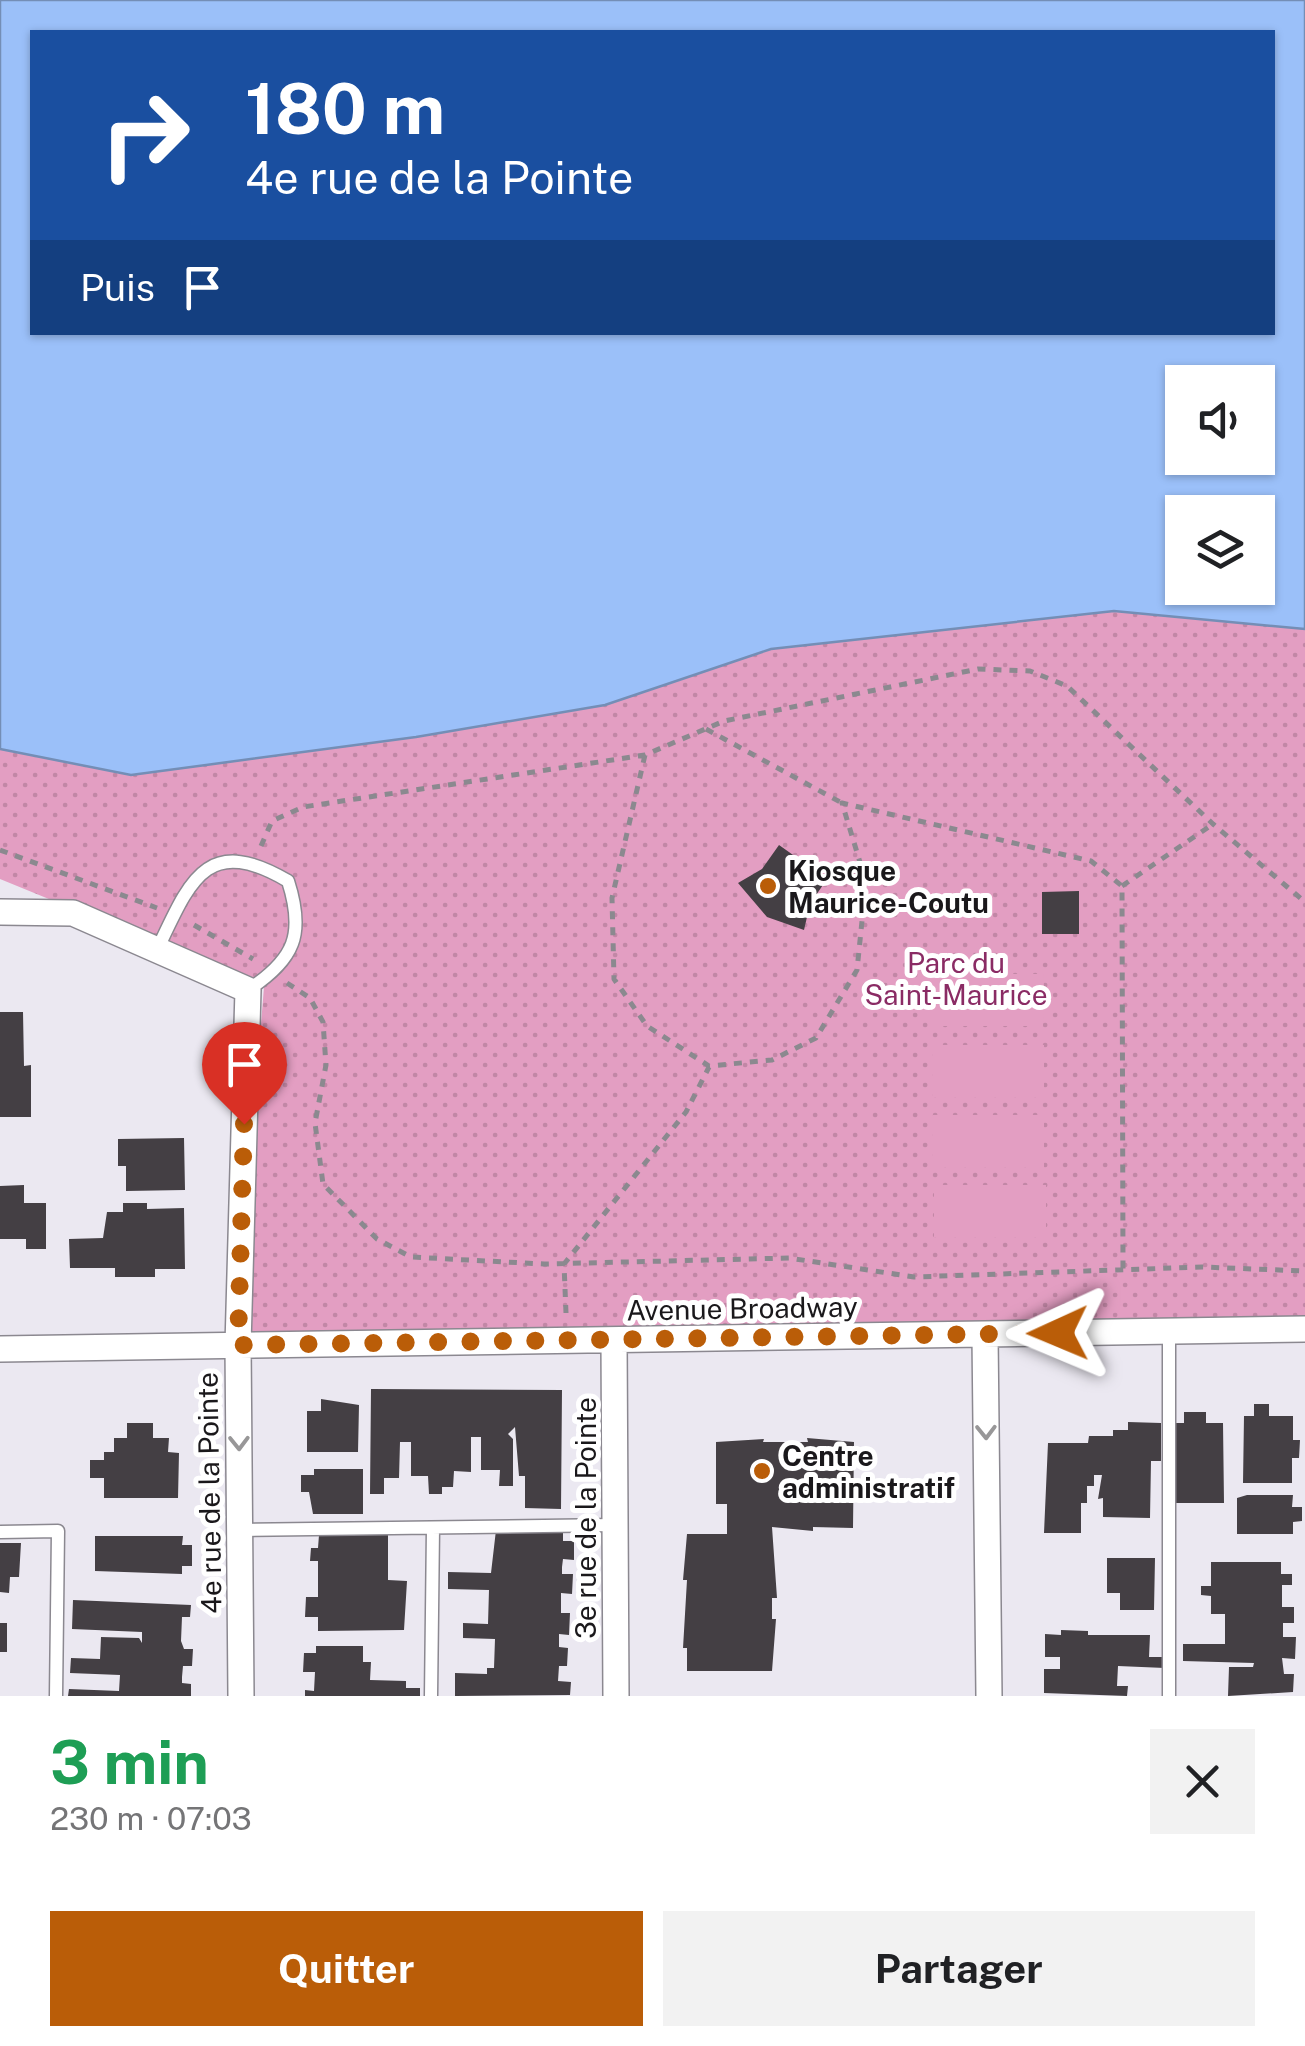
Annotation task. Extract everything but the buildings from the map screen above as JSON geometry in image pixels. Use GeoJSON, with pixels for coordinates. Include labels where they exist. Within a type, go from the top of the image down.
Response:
{"type":"FeatureCollection","features":[{"type":"Feature","properties":{"kind":"street"},"geometry":{"type":"LineString","coordinates":[[0,912],[74,913],[248,990]]}},
{"type":"Feature","properties":{"kind":"street","name":"4e rue de la Pointe"},"geometry":{"type":"LineString","coordinates":[[241,1696],[238,1345],[248,990]]}},
{"type":"Feature","properties":{"kind":"street","name":"Avenue Broadway"},"geometry":{"type":"LineString","coordinates":[[0,1349],[1305,1330]]}},
{"type":"Feature","properties":{"kind":"street"},"geometry":{"type":"LineString","coordinates":[[985,1334],[988,1696]]}},
{"type":"Feature","properties":{"kind":"street","name":"3e rue de la Pointe"},"geometry":{"type":"LineString","coordinates":[[614,1340],[616,1696]]}},
{"type":"Feature","properties":{"kind":"lane"},"geometry":{"type":"LineString","coordinates":[[158,950],[202,872],[229,860],[254,861],[288,881],[297,911],[292,950],[273,973],[248,990]]}},
{"type":"Feature","properties":{"kind":"lane"},"geometry":{"type":"LineString","coordinates":[[1169,1332],[1169,1696]]}},
{"type":"Feature","properties":{"kind":"lane"},"geometry":{"type":"LineString","coordinates":[[240,1530],[615,1525]]}},
{"type":"Feature","properties":{"kind":"lane"},"geometry":{"type":"LineString","coordinates":[[431,1696],[432,1528]]}},
{"type":"Feature","properties":{"kind":"lane"},"geometry":{"type":"LineString","coordinates":[[0,1532],[58,1531],[56,1696]]}},
{"type":"Feature","properties":{"kind":"path"},"geometry":{"type":"LineString","coordinates":[[254,861],[272,821],[303,807],[646,755],[724,721],[978,668],[1030,671],[1067,686],[1213,824],[1305,902]]}},
{"type":"Feature","properties":{"kind":"path"},"geometry":{"type":"LineString","coordinates":[[706,729],[842,803],[1090,861],[1122,886]]}},
{"type":"Feature","properties":{"kind":"path"},"geometry":{"type":"LineString","coordinates":[[646,755],[612,898],[614,979],[647,1026],[709,1066],[772,1060],[816,1038],[857,970],[866,882],[842,803]]}},
{"type":"Feature","properties":{"kind":"path"},"geometry":{"type":"LineString","coordinates":[[1122,886],[1213,824]]}},
{"type":"Feature","properties":{"kind":"path"},"geometry":{"type":"LineString","coordinates":[[0,850],[221,936],[310,998],[323,1022],[326,1066],[315,1123],[322,1184],[377,1239],[411,1258],[564,1264],[788,1258],[914,1276],[1305,1270]]}},
{"type":"Feature","properties":{"kind":"path"},"geometry":{"type":"LineString","coordinates":[[1122,886],[1123,1270]]}},
{"type":"Feature","properties":{"kind":"path"},"geometry":{"type":"LineString","coordinates":[[566,1340],[564,1264],[686,1112],[709,1066]]}},
{"type":"Feature","properties":{"kind":"green space","name":"Parc du Saint-Maurice"},"geometry":{"type":"Polygon","coordinates":[[[1114,611],[1305,629],[1305,1321],[252,1340],[253,1123],[264,987],[0,879],[0,749],[131,775],[416,737],[605,705],[771,649],[1114,611]]]}},
{"type":"Feature","properties":{"kind":"green space"},"geometry":{"type":"Polygon","coordinates":[[[932,974],[1044,974],[1043,1026],[932,1026],[932,974]]]}},
{"type":"Feature","properties":{"kind":"green space"},"geometry":{"type":"Polygon","coordinates":[[[933,1045],[1044,1045],[1044,1097],[933,1097],[933,1045]]]}},
{"type":"Feature","properties":{"kind":"green space"},"geometry":{"type":"Polygon","coordinates":[[[933,1115],[1044,1115],[1044,1167],[933,1167],[933,1115]]]}},
{"type":"Feature","properties":{"kind":"green space"},"geometry":{"type":"Polygon","coordinates":[[[934,1185],[1046,1185],[1046,1237],[934,1237],[934,1185]]]}},
{"type":"Feature","properties":{"kind":"water"},"geometry":{"type":"Polygon","coordinates":[[[0,0],[1305,0],[1305,629],[1114,611],[771,649],[605,705],[416,737],[131,775],[0,749],[0,0]]]}},
{"type":"Feature","properties":{"kind":"place","name":"Kiosque Maurice-Coutu"},"geometry":{"type":"Point","coordinates":[768,886]}},
{"type":"Feature","properties":{"kind":"place","name":"Centre administratif"},"geometry":{"type":"Point","coordinates":[762,1471]}},
{"type":"Feature","properties":{"kind":"route"},"geometry":{"type":"LineString","coordinates":[[244,1124],[238,1345],[1058,1333]]}}]}
